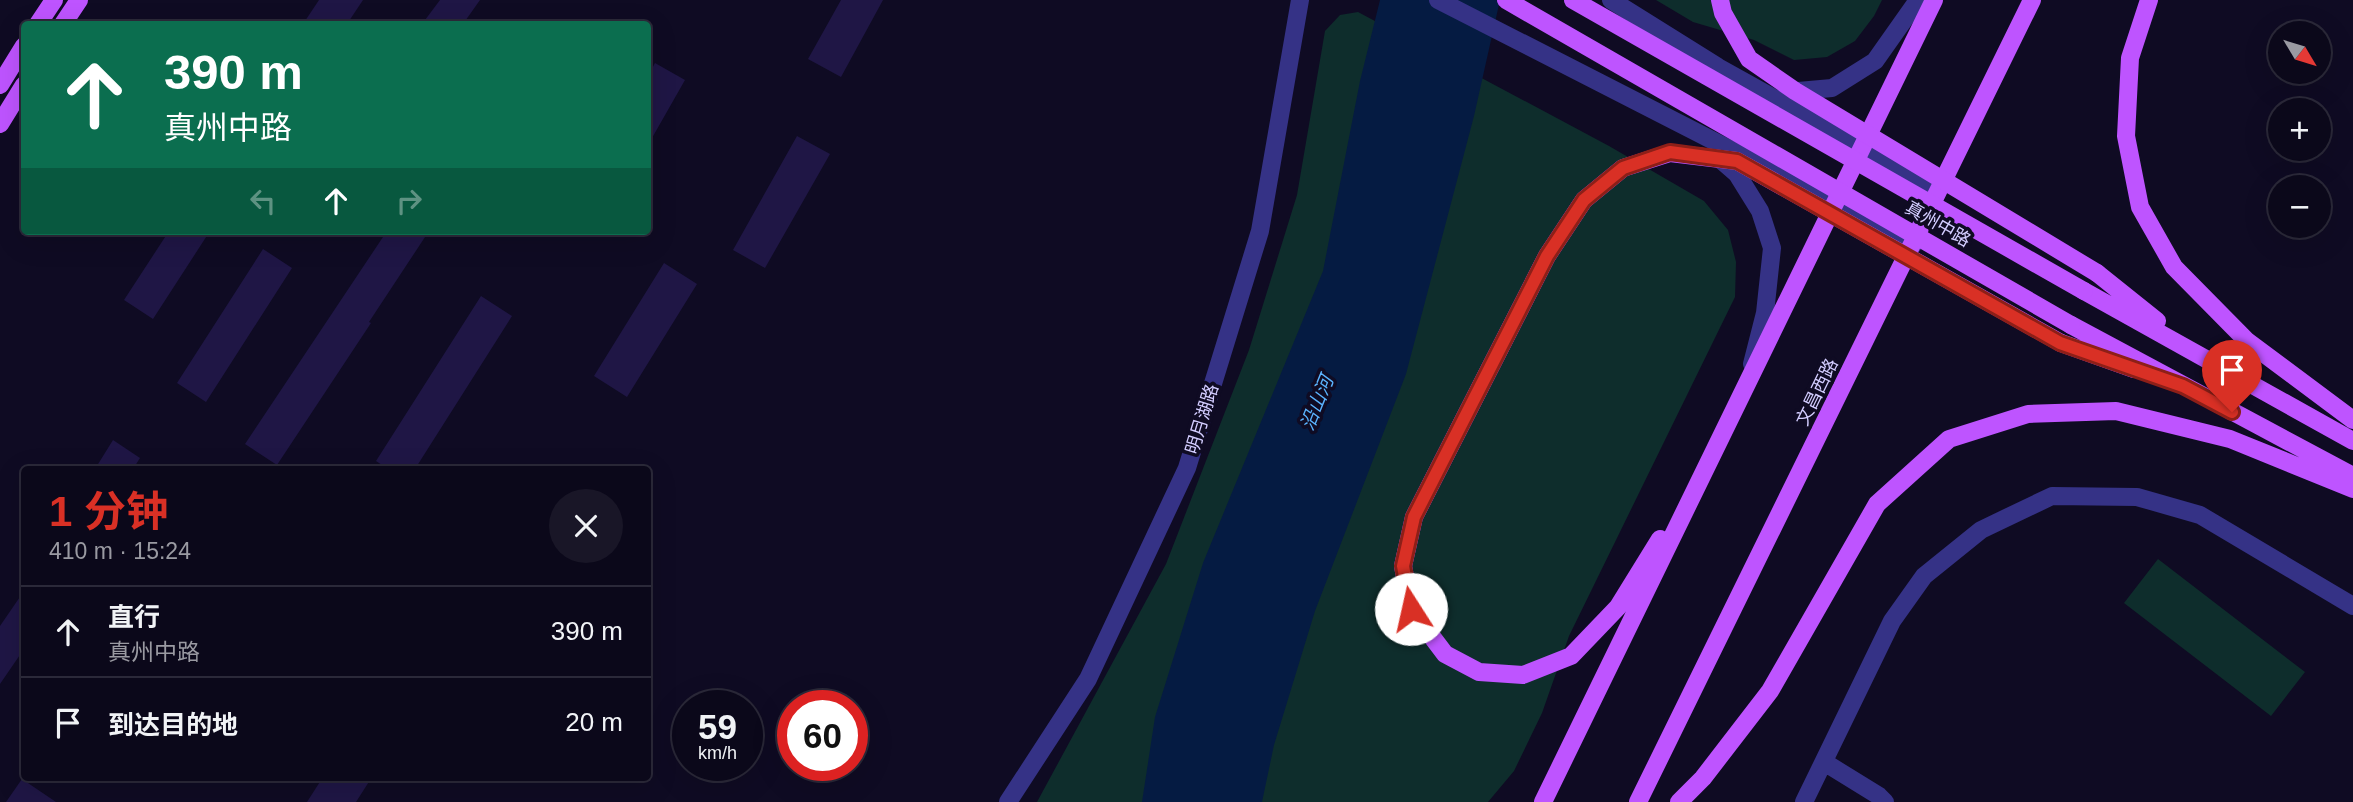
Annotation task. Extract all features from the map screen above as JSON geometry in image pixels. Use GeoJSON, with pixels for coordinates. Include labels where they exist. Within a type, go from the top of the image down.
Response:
{"type":"FeatureCollection","features":[{"type":"Feature","properties":{"kind":"main road"},"geometry":{"type":"LineString","coordinates":[[40,21],[54,0]]}},
{"type":"Feature","properties":{"kind":"main road"},"geometry":{"type":"LineString","coordinates":[[65,21],[79,0]]}},
{"type":"Feature","properties":{"kind":"main road","name":"真州中路"},"geometry":{"type":"LineString","coordinates":[[1506,0],[2071,325],[2353,476]]}},
{"type":"Feature","properties":{"kind":"main road","name":"真州中路"},"geometry":{"type":"LineString","coordinates":[[1573,0],[2353,441]]}},
{"type":"Feature","properties":{"kind":"main road"},"geometry":{"type":"LineString","coordinates":[[1720,0],[1723,13],[1749,59],[1795,91],[2097,273],[2196,351]]}},
{"type":"Feature","properties":{"kind":"main road"},"geometry":{"type":"LineString","coordinates":[[1543,802],[1934,0]]}},
{"type":"Feature","properties":{"kind":"main road","name":"文昌西路"},"geometry":{"type":"LineString","coordinates":[[1638,802],[2032,0]]}},
{"type":"Feature","properties":{"kind":"main road"},"geometry":{"type":"LineString","coordinates":[[2150,0],[2130,58],[2126,136],[2140,206],[2174,267],[2247,341],[2353,421]]}},
{"type":"Feature","properties":{"kind":"main road"},"geometry":{"type":"LineString","coordinates":[[0,85],[21,51]]}},
{"type":"Feature","properties":{"kind":"main road"},"geometry":{"type":"LineString","coordinates":[[0,124],[21,90]]}},
{"type":"Feature","properties":{"kind":"main road"},"geometry":{"type":"LineString","coordinates":[[1712,455],[1618,607],[1571,656],[1523,675],[1479,672],[1445,654],[1411,609],[1403,566],[1414,517],[1547,256],[1584,200],[1623,168],[1670,152],[1737,161],[2060,343],[2183,386]]}},
{"type":"Feature","properties":{"kind":"main road"},"geometry":{"type":"LineString","coordinates":[[1679,802],[1703,778],[1770,691],[1877,504],[1949,439],[2028,414],[2116,411],[2230,439],[2353,489]]}},
{"type":"Feature","properties":{"kind":"street","name":"明月湖路"},"geometry":{"type":"LineString","coordinates":[[1008,802],[1088,679],[1187,468],[1260,231],[1300,0]]}},
{"type":"Feature","properties":{"kind":"street","name":"真州中路"},"geometry":{"type":"LineString","coordinates":[[1438,0],[1913,245]]}},
{"type":"Feature","properties":{"kind":"street","name":"真州中路"},"geometry":{"type":"LineString","coordinates":[[1611,0],[1718,67],[1862,147],[1937,193]]}},
{"type":"Feature","properties":{"kind":"street"},"geometry":{"type":"LineString","coordinates":[[1718,67],[1785,92],[1832,88],[1875,61],[1918,0]]}},
{"type":"Feature","properties":{"kind":"street"},"geometry":{"type":"LineString","coordinates":[[1679,124],[1737,174],[1760,211],[1772,248],[1765,313],[1746,385]]}},
{"type":"Feature","properties":{"kind":"street"},"geometry":{"type":"LineString","coordinates":[[1804,802],[1892,621],[1924,576],[1981,530],[2052,496],[2137,497],[2200,515],[2353,606]]}},
{"type":"Feature","properties":{"kind":"street"},"geometry":{"type":"LineString","coordinates":[[1824,762],[1885,802]]}},
{"type":"Feature","properties":{"kind":"green space"},"geometry":{"type":"Polygon","coordinates":[[[1656,0],[1882,0],[1874,16],[1855,41],[1827,57],[1794,60],[1754,40],[1693,22],[1656,0]]]}},
{"type":"Feature","properties":{"kind":"green space"},"geometry":{"type":"Polygon","coordinates":[[[1358,12],[1609,146],[1704,201],[1728,230],[1736,262],[1735,297],[1569,636],[1542,713],[1514,771],[1488,802],[1037,802],[1166,564],[1249,350],[1297,195],[1325,31],[1340,15],[1358,12]]]}},
{"type":"Feature","properties":{"kind":"green space"},"geometry":{"type":"Polygon","coordinates":[[[2158,559],[2305,672],[2271,716],[2124,603],[2158,559]]]}},
{"type":"Feature","properties":{"kind":"water","name":"沿山河"},"geometry":{"type":"Polygon","coordinates":[[[1380,0],[1500,0],[1474,116],[1406,374],[1315,611],[1274,745],[1262,802],[1142,802],[1155,717],[1203,563],[1323,271],[1360,81],[1380,0]]]}},
{"type":"Feature","properties":{"kind":"building"},"geometry":{"type":"Polygon","coordinates":[[[319,0],[363,0],[349,21],[305,21],[319,0]]]}},
{"type":"Feature","properties":{"kind":"building"},"geometry":{"type":"Polygon","coordinates":[[[440,0],[480,0],[465,21],[424,21],[440,0]]]}},
{"type":"Feature","properties":{"kind":"building"},"geometry":{"type":"Polygon","coordinates":[[[841,0],[883,0],[841,77],[808,59],[841,0]]]}},
{"type":"Feature","properties":{"kind":"building"},"geometry":{"type":"Polygon","coordinates":[[[655,63],[685,80],[651,140],[651,70],[655,63]]]}},
{"type":"Feature","properties":{"kind":"building"},"geometry":{"type":"Polygon","coordinates":[[[797,136],[830,154],[765,268],[733,250],[797,136]]]}},
{"type":"Feature","properties":{"kind":"building"},"geometry":{"type":"Polygon","coordinates":[[[166,235],[207,235],[153,319],[124,300],[166,235]]]}},
{"type":"Feature","properties":{"kind":"building"},"geometry":{"type":"Polygon","coordinates":[[[384,235],[426,235],[277,465],[245,444],[384,235]]]}},
{"type":"Feature","properties":{"kind":"building"},"geometry":{"type":"Polygon","coordinates":[[[263,249],[292,268],[206,402],[177,383],[263,249]]]}},
{"type":"Feature","properties":{"kind":"building"},"geometry":{"type":"Polygon","coordinates":[[[664,263],[697,284],[627,397],[594,376],[664,263]]]}},
{"type":"Feature","properties":{"kind":"building"},"geometry":{"type":"Polygon","coordinates":[[[481,296],[512,316],[417,466],[384,466],[376,461],[481,296]]]}},
{"type":"Feature","properties":{"kind":"building"},"geometry":{"type":"Polygon","coordinates":[[[113,440],[140,458],[135,466],[97,466],[113,440]]]}},
{"type":"Feature","properties":{"kind":"building"},"geometry":{"type":"Polygon","coordinates":[[[21,595],[21,653],[0,684],[0,626],[21,595]]]}},
{"type":"Feature","properties":{"kind":"building"},"geometry":{"type":"Polygon","coordinates":[[[21,780],[56,802],[6,802],[21,780]]]}},
{"type":"Feature","properties":{"kind":"building"},"geometry":{"type":"Polygon","coordinates":[[[320,781],[369,781],[356,802],[307,802],[320,781]]]}},
{"type":"Feature","properties":{"kind":"route"},"geometry":{"type":"LineString","coordinates":[[1411,609],[1403,566],[1414,517],[1547,256],[1584,200],[1623,168],[1670,152],[1737,161],[2060,343],[2183,386],[2232,412]]}}]}
